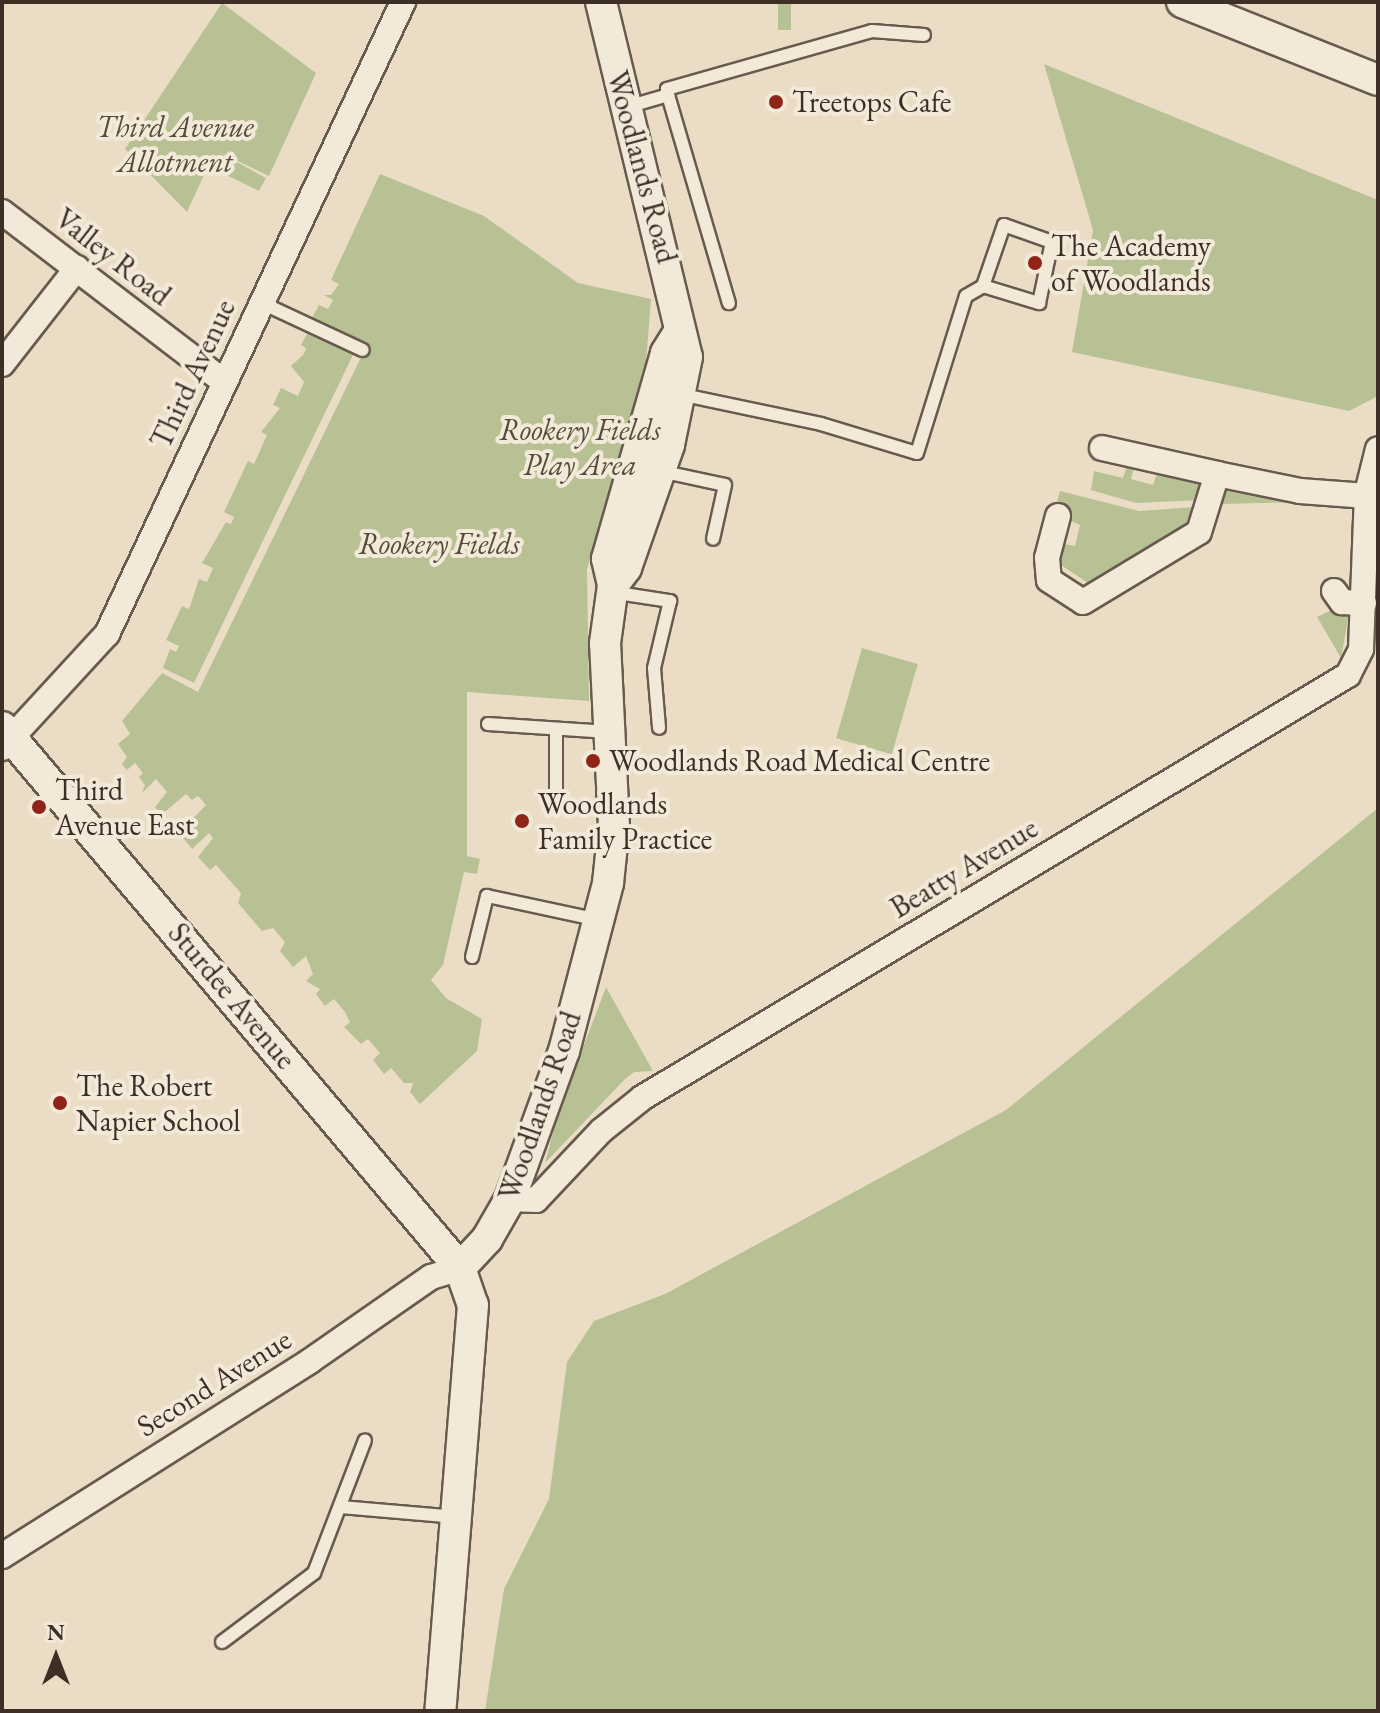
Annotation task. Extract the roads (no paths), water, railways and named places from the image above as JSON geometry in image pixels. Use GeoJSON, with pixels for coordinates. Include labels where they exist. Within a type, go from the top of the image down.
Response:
{"type":"FeatureCollection","features":[{"type":"Feature","properties":{"kind":"street","name":"Third Avenue"},"geometry":{"type":"LineString","coordinates":[[5,737],[107,634],[403,2]]}},
{"type":"Feature","properties":{"kind":"street","name":"Woodlands Road"},"geometry":{"type":"LineString","coordinates":[[460,1268],[487,1239],[510,1199],[564,1051],[599,920],[614,826],[605,643],[612,588],[609,547],[670,392],[687,357],[679,332],[668,263],[601,2]]}},
{"type":"Feature","properties":{"kind":"street"},"geometry":{"type":"LineString","coordinates":[[1182,2],[1378,80]]}},
{"type":"Feature","properties":{"kind":"street","name":"Valley Road"},"geometry":{"type":"LineString","coordinates":[[2,212],[223,381]]}},
{"type":"Feature","properties":{"kind":"street"},"geometry":{"type":"LineString","coordinates":[[2,364],[77,268]]}},
{"type":"Feature","properties":{"kind":"street","name":"Woodlands Road"},"geometry":{"type":"LineString","coordinates":[[612,588],[626,568],[660,471],[670,392]]}},
{"type":"Feature","properties":{"kind":"street"},"geometry":{"type":"LineString","coordinates":[[1102,448],[1300,491],[1367,496]]}},
{"type":"Feature","properties":{"kind":"street","name":"Beatty Avenue"},"geometry":{"type":"LineString","coordinates":[[510,1199],[536,1200],[601,1131],[642,1098],[1342,680],[1359,658],[1372,539],[1367,496],[1378,449]]}},
{"type":"Feature","properties":{"kind":"street"},"geometry":{"type":"LineString","coordinates":[[1058,516],[1047,558],[1049,580],[1083,602],[1199,532],[1217,474]]}},
{"type":"Feature","properties":{"kind":"street"},"geometry":{"type":"LineString","coordinates":[[1334,591],[1342,602],[1364,603]]}},
{"type":"Feature","properties":{"kind":"street","name":"Sturdee Avenue"},"geometry":{"type":"LineString","coordinates":[[5,737],[460,1268]]}},
{"type":"Feature","properties":{"kind":"street"},"geometry":{"type":"LineString","coordinates":[[440,1711],[473,1305],[460,1268]]}},
{"type":"Feature","properties":{"kind":"street","name":"Second Avenue"},"geometry":{"type":"LineString","coordinates":[[2,1556],[431,1277],[460,1268]]}},
{"type":"Feature","properties":{"kind":"lane"},"geometry":{"type":"LineString","coordinates":[[729,303],[667,89],[872,31],[924,35]]}},
{"type":"Feature","properties":{"kind":"lane"},"geometry":{"type":"LineString","coordinates":[[627,107],[668,95]]}},
{"type":"Feature","properties":{"kind":"lane"},"geometry":{"type":"LineString","coordinates":[[670,392],[821,424],[917,453],[966,296],[983,286],[1004,225],[1052,242],[1039,303],[983,286]]}},
{"type":"Feature","properties":{"kind":"lane"},"geometry":{"type":"LineString","coordinates":[[262,303],[363,350]]}},
{"type":"Feature","properties":{"kind":"lane"},"geometry":{"type":"LineString","coordinates":[[660,471],[725,485],[713,539]]}},
{"type":"Feature","properties":{"kind":"lane"},"geometry":{"type":"LineString","coordinates":[[612,588],[670,601],[654,668],[659,728]]}},
{"type":"Feature","properties":{"kind":"lane"},"geometry":{"type":"LineString","coordinates":[[488,724],[609,732]]}},
{"type":"Feature","properties":{"kind":"lane"},"geometry":{"type":"LineString","coordinates":[[556,729],[556,797]]}},
{"type":"Feature","properties":{"kind":"lane"},"geometry":{"type":"LineString","coordinates":[[472,957],[487,896],[599,920]]}},
{"type":"Feature","properties":{"kind":"lane"},"geometry":{"type":"LineString","coordinates":[[222,1642],[314,1573],[365,1440]]}},
{"type":"Feature","properties":{"kind":"lane"},"geometry":{"type":"LineString","coordinates":[[341,1507],[457,1517]]}},
{"type":"Feature","properties":{"kind":"place","name":"Treetops Cafe"},"geometry":{"type":"Point","coordinates":[776,102]}},
{"type":"Feature","properties":{"kind":"place","name":"The Academy of Woodlands"},"geometry":{"type":"Point","coordinates":[1035,263]}},
{"type":"Feature","properties":{"kind":"place","name":"Woodlands Road Medical Centre"},"geometry":{"type":"Point","coordinates":[593,761]}},
{"type":"Feature","properties":{"kind":"place","name":"Third Avenue East"},"geometry":{"type":"Point","coordinates":[39,807]}},
{"type":"Feature","properties":{"kind":"place","name":"Woodlands Family Practice"},"geometry":{"type":"Point","coordinates":[522,821]}},
{"type":"Feature","properties":{"kind":"place","name":"The Robert Napier School"},"geometry":{"type":"Point","coordinates":[60,1103]}},
{"type":"Feature","properties":{"kind":"park label","name":"Third Avenue Allotment"},"geometry":{"type":"Point","coordinates":[175,144]}},
{"type":"Feature","properties":{"kind":"park label","name":"Rookery Fields Play Area"},"geometry":{"type":"Point","coordinates":[580,447]}},
{"type":"Feature","properties":{"kind":"park label","name":"Rookery Fields"},"geometry":{"type":"Point","coordinates":[439,544]}}]}
